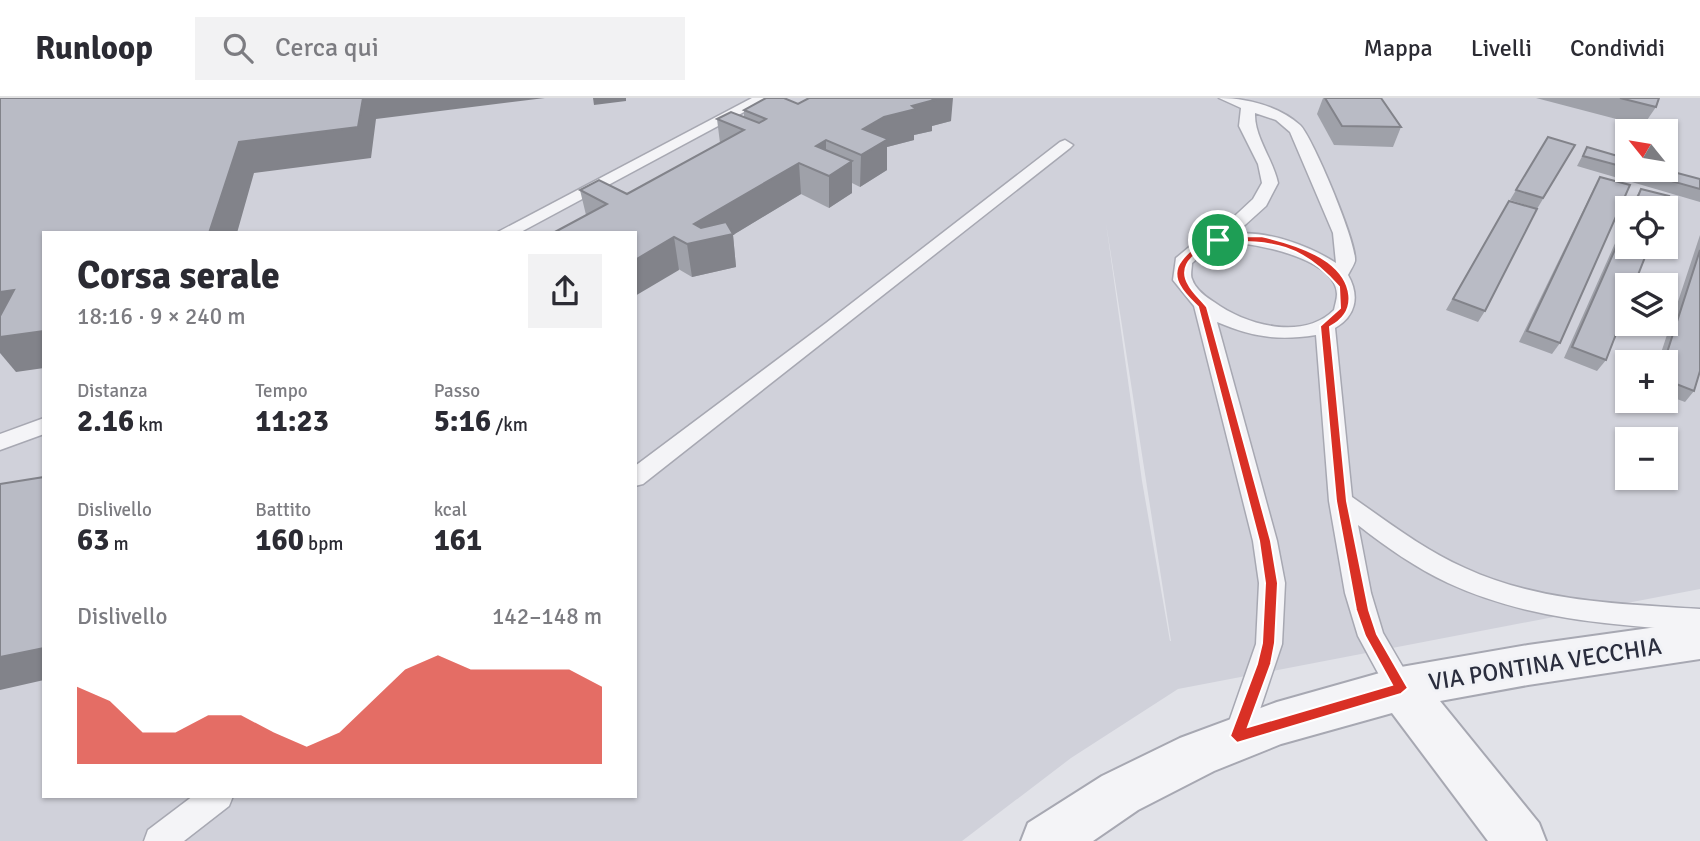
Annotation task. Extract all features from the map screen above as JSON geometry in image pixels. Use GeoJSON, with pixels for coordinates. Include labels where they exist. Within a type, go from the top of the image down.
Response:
{"type":"FeatureCollection","features":[{"type":"Feature","properties":{"kind":"street","name":"VIA PONTINA VECCHIA"},"geometry":{"type":"LineString","coordinates":[[1046,841],[1141,779],[1237,736],[1401,688],[1553,660],[1700,640]]}},
{"type":"Feature","properties":{"kind":"street"},"geometry":{"type":"LineString","coordinates":[[1401,688],[1520,841]]}},
{"type":"Feature","properties":{"kind":"lane"},"geometry":{"type":"LineString","coordinates":[[509,231],[763,98]]}},
{"type":"Feature","properties":{"kind":"lane"},"geometry":{"type":"LineString","coordinates":[[1226,98],[1281,117],[1293,124],[1300,135],[1342,233],[1346,261],[1338,277]]}},
{"type":"Feature","properties":{"kind":"lane"},"geometry":{"type":"LineString","coordinates":[[1218,240],[1260,202],[1270,183],[1266,163],[1247,126],[1248,107]]}},
{"type":"Feature","properties":{"kind":"lane"},"geometry":{"type":"LineString","coordinates":[[637,476],[1065,145]]}},
{"type":"Feature","properties":{"kind":"lane"},"geometry":{"type":"LineString","coordinates":[[1261,239],[1284,244],[1324,264],[1338,277],[1346,296],[1344,309],[1335,320],[1307,332],[1263,331],[1220,317],[1203,307],[1184,286],[1181,266],[1194,249],[1218,240],[1261,239]]}},
{"type":"Feature","properties":{"kind":"lane"},"geometry":{"type":"LineString","coordinates":[[1203,307],[1265,541],[1272,583],[1271,625],[1266,654],[1237,736]]}},
{"type":"Feature","properties":{"kind":"lane"},"geometry":{"type":"LineString","coordinates":[[1325,326],[1342,501],[1363,610],[1371,636],[1401,688]]}},
{"type":"Feature","properties":{"kind":"lane"},"geometry":{"type":"LineString","coordinates":[[0,442],[42,427]]}},
{"type":"Feature","properties":{"kind":"lane"},"geometry":{"type":"LineString","coordinates":[[1342,501],[1425,559],[1498,592],[1571,609],[1700,620]]}},
{"type":"Feature","properties":{"kind":"lane"},"geometry":{"type":"LineString","coordinates":[[159,841],[215,798]]}},
{"type":"Feature","properties":{"kind":"shaded area"},"geometry":{"type":"Polygon","coordinates":[[[0,98],[1700,98],[1700,589],[1178,689],[1071,758],[962,841],[0,841],[0,98]],[[1106,223],[1142,481],[1171,641],[1106,223]]]}},
{"type":"Feature","properties":{"kind":"building"},"geometry":{"type":"Polygon","coordinates":[[[0,98],[363,98],[358,127],[239,142],[210,231],[42,231],[42,331],[0,337],[0,316],[14,290],[0,292],[0,98]]]}},
{"type":"Feature","properties":{"kind":"building"},"geometry":{"type":"Polygon","coordinates":[[[766,98],[784,98],[798,104],[809,98],[934,100],[912,106],[916,109],[884,117],[863,129],[888,139],[861,155],[826,140],[816,146],[852,161],[829,176],[799,163],[694,224],[701,228],[726,222],[733,234],[687,244],[674,237],[637,259],[637,231],[557,231],[607,204],[580,190],[599,180],[627,194],[744,130],[717,119],[731,112],[759,123],[766,119],[744,110],[766,98]]]}},
{"type":"Feature","properties":{"kind":"building"},"geometry":{"type":"Polygon","coordinates":[[[1325,98],[1381,98],[1401,127],[1342,126],[1325,98]]]}},
{"type":"Feature","properties":{"kind":"building"},"geometry":{"type":"Polygon","coordinates":[[[1620,98],[1659,98],[1656,107],[1620,98]]]}},
{"type":"Feature","properties":{"kind":"building"},"geometry":{"type":"Polygon","coordinates":[[[1548,137],[1575,145],[1543,198],[1516,190],[1548,137]]]}},
{"type":"Feature","properties":{"kind":"building"},"geometry":{"type":"Polygon","coordinates":[[[1587,147],[1615,155],[1615,165],[1583,156],[1587,147]]]}},
{"type":"Feature","properties":{"kind":"building"},"geometry":{"type":"Polygon","coordinates":[[[1678,173],[1700,179],[1700,189],[1675,182],[1678,182],[1678,173]]]}},
{"type":"Feature","properties":{"kind":"building"},"geometry":{"type":"Polygon","coordinates":[[[1600,177],[1630,185],[1625,196],[1615,196],[1615,219],[1560,343],[1527,331],[1600,177]]]}},
{"type":"Feature","properties":{"kind":"building"},"geometry":{"type":"Polygon","coordinates":[[[1641,189],[1669,196],[1638,196],[1641,189]]]}},
{"type":"Feature","properties":{"kind":"building"},"geometry":{"type":"Polygon","coordinates":[[[1509,201],[1537,209],[1485,311],[1453,299],[1509,201]]]}},
{"type":"Feature","properties":{"kind":"building"},"geometry":{"type":"Polygon","coordinates":[[[1615,249],[1615,259],[1644,259],[1639,273],[1615,273],[1615,336],[1606,360],[1572,347],[1615,249]]]}},
{"type":"Feature","properties":{"kind":"building"},"geometry":{"type":"Polygon","coordinates":[[[1700,250],[1700,371],[1694,391],[1678,385],[1678,350],[1668,350],[1672,336],[1678,336],[1678,318],[1700,250]]]}},
{"type":"Feature","properties":{"kind":"building"},"geometry":{"type":"Polygon","coordinates":[[[42,477],[42,648],[0,657],[0,484],[42,477]]]}},
{"type":"Feature","properties":{"kind":"route"},"geometry":{"type":"LineString","coordinates":[[1238,237],[1284,244],[1324,264],[1344,286],[1344,309],[1335,320],[1325,326],[1342,501],[1358,593],[1371,636],[1401,688],[1237,736],[1264,664],[1269,643],[1272,583],[1265,541],[1203,307],[1184,286],[1181,276],[1181,266],[1194,249],[1218,240],[1238,237]]}}]}
